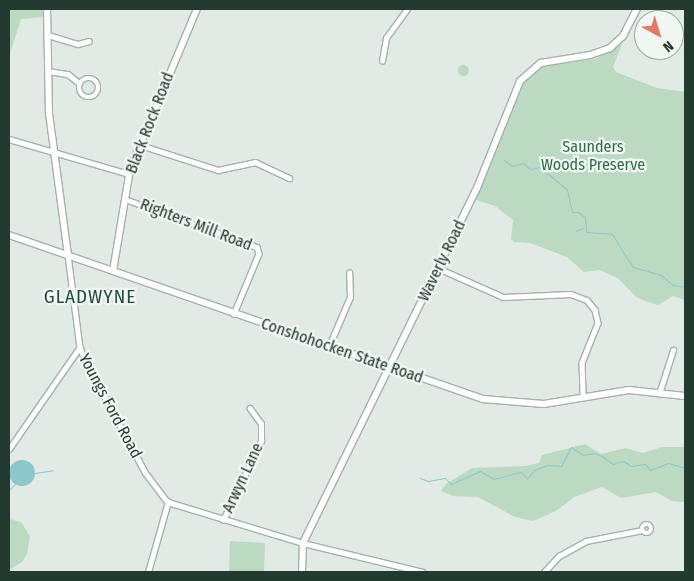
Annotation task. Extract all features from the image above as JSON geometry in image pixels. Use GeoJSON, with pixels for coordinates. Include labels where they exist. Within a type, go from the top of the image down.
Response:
{"type":"FeatureCollection","features":[{"type":"Feature","properties":{"kind":"street","name":"Youngs Ford Road"},"geometry":{"type":"LineString","coordinates":[[47,9],[48,71],[53,153],[80,346],[145,472],[168,502]]}},
{"type":"Feature","properties":{"kind":"street","name":"Black Rock Road"},"geometry":{"type":"LineString","coordinates":[[113,271],[129,174],[197,9]]}},
{"type":"Feature","properties":{"kind":"street"},"geometry":{"type":"LineString","coordinates":[[382,61],[386,38],[407,9]]}},
{"type":"Feature","properties":{"kind":"street","name":"Waverly Road"},"geometry":{"type":"LineString","coordinates":[[302,572],[303,543],[481,179],[512,96],[523,76],[541,63],[590,55],[610,48],[623,36],[636,9]]}},
{"type":"Feature","properties":{"kind":"street"},"geometry":{"type":"LineString","coordinates":[[48,35],[78,44],[89,41]]}},
{"type":"Feature","properties":{"kind":"street"},"geometry":{"type":"LineString","coordinates":[[48,71],[68,74],[79,83]]}},
{"type":"Feature","properties":{"kind":"street"},"geometry":{"type":"LineString","coordinates":[[95,79],[100,84],[100,90],[93,96],[83,96],[78,90],[79,83],[95,79]]}},
{"type":"Feature","properties":{"kind":"street"},"geometry":{"type":"LineString","coordinates":[[9,138],[53,153],[129,174]]}},
{"type":"Feature","properties":{"kind":"street"},"geometry":{"type":"LineString","coordinates":[[140,145],[218,170],[255,162],[290,178]]}},
{"type":"Feature","properties":{"kind":"street","name":"Righters Mill Road"},"geometry":{"type":"LineString","coordinates":[[124,199],[258,247],[259,254],[234,314]]}},
{"type":"Feature","properties":{"kind":"street","name":"Conshohocken State Road"},"geometry":{"type":"LineString","coordinates":[[9,235],[234,314],[490,400],[537,404],[629,390],[685,396]]}},
{"type":"Feature","properties":{"kind":"street"},"geometry":{"type":"LineString","coordinates":[[438,268],[503,297],[571,294],[587,300],[595,310],[598,323],[582,364],[583,396]]}},
{"type":"Feature","properties":{"kind":"street"},"geometry":{"type":"LineString","coordinates":[[329,346],[350,297],[349,273]]}},
{"type":"Feature","properties":{"kind":"street"},"geometry":{"type":"LineString","coordinates":[[9,449],[80,346]]}},
{"type":"Feature","properties":{"kind":"street"},"geometry":{"type":"LineString","coordinates":[[659,394],[674,350]]}},
{"type":"Feature","properties":{"kind":"street","name":"Arwyn Lane"},"geometry":{"type":"LineString","coordinates":[[223,520],[261,441],[261,424],[250,409]]}},
{"type":"Feature","properties":{"kind":"street"},"geometry":{"type":"LineString","coordinates":[[148,572],[168,502],[303,543],[423,572]]}},
{"type":"Feature","properties":{"kind":"street"},"geometry":{"type":"LineString","coordinates":[[544,572],[559,556],[586,541],[642,530]]}},
{"type":"Feature","properties":{"kind":"green space"},"geometry":{"type":"Polygon","coordinates":[[[9,9],[44,9],[44,17],[21,19],[9,57],[9,9]]]}},
{"type":"Feature","properties":{"kind":"green space","name":"Saunders Woods Preserve"},"geometry":{"type":"Polygon","coordinates":[[[622,44],[613,67],[616,72],[657,88],[685,92],[685,300],[673,296],[658,305],[645,301],[636,297],[619,279],[600,270],[584,272],[567,257],[530,243],[514,242],[511,239],[513,220],[495,206],[476,200],[524,80],[540,67],[595,59],[622,44]]]}},
{"type":"Feature","properties":{"kind":"green space"},"geometry":{"type":"Polygon","coordinates":[[[463,64],[469,70],[463,76],[457,70],[463,64]]]}},
{"type":"Feature","properties":{"kind":"green space"},"geometry":{"type":"Polygon","coordinates":[[[585,444],[601,454],[625,448],[643,453],[662,447],[685,447],[685,502],[672,501],[656,492],[621,498],[602,487],[574,497],[556,511],[533,521],[515,517],[478,497],[453,496],[441,491],[446,484],[472,468],[525,466],[539,463],[542,455],[585,444]]]}},
{"type":"Feature","properties":{"kind":"green space"},"geometry":{"type":"Polygon","coordinates":[[[9,519],[21,522],[30,536],[27,554],[22,562],[9,570],[9,519]]]}},
{"type":"Feature","properties":{"kind":"green space"},"geometry":{"type":"Polygon","coordinates":[[[230,541],[265,543],[264,572],[229,572],[230,541]]]}},
{"type":"Feature","properties":{"kind":"water"},"geometry":{"type":"Polygon","coordinates":[[[22,460],[31,464],[35,473],[31,482],[22,486],[13,482],[9,473],[13,464],[22,460]]]}},
{"type":"Feature","properties":{"kind":"waterway"},"geometry":{"type":"LineString","coordinates":[[504,160],[512,166],[523,163],[530,169],[540,167],[567,190],[572,212],[578,212],[585,217],[586,232],[612,234],[633,267],[661,275],[673,285],[685,287]]}},
{"type":"Feature","properties":{"kind":"waterway"},"geometry":{"type":"LineString","coordinates":[[576,231],[583,228]]}},
{"type":"Feature","properties":{"kind":"waterway"},"geometry":{"type":"LineString","coordinates":[[420,478],[428,481],[445,478],[451,484],[480,471],[494,479],[521,472],[527,479],[534,470],[547,465],[561,466],[571,447],[583,455],[594,453],[602,456],[613,464],[623,461],[631,466],[645,464],[650,470],[668,463],[685,468]]}},
{"type":"Feature","properties":{"kind":"waterway"},"geometry":{"type":"LineString","coordinates":[[35,473],[53,470]]}},
{"type":"Feature","properties":{"kind":"waterway"},"geometry":{"type":"LineString","coordinates":[[9,490],[15,484]]}},
{"type":"Feature","properties":{"kind":"district","name":"GLADWYNE"},"geometry":{"type":"Point","coordinates":[90,297]}}]}
